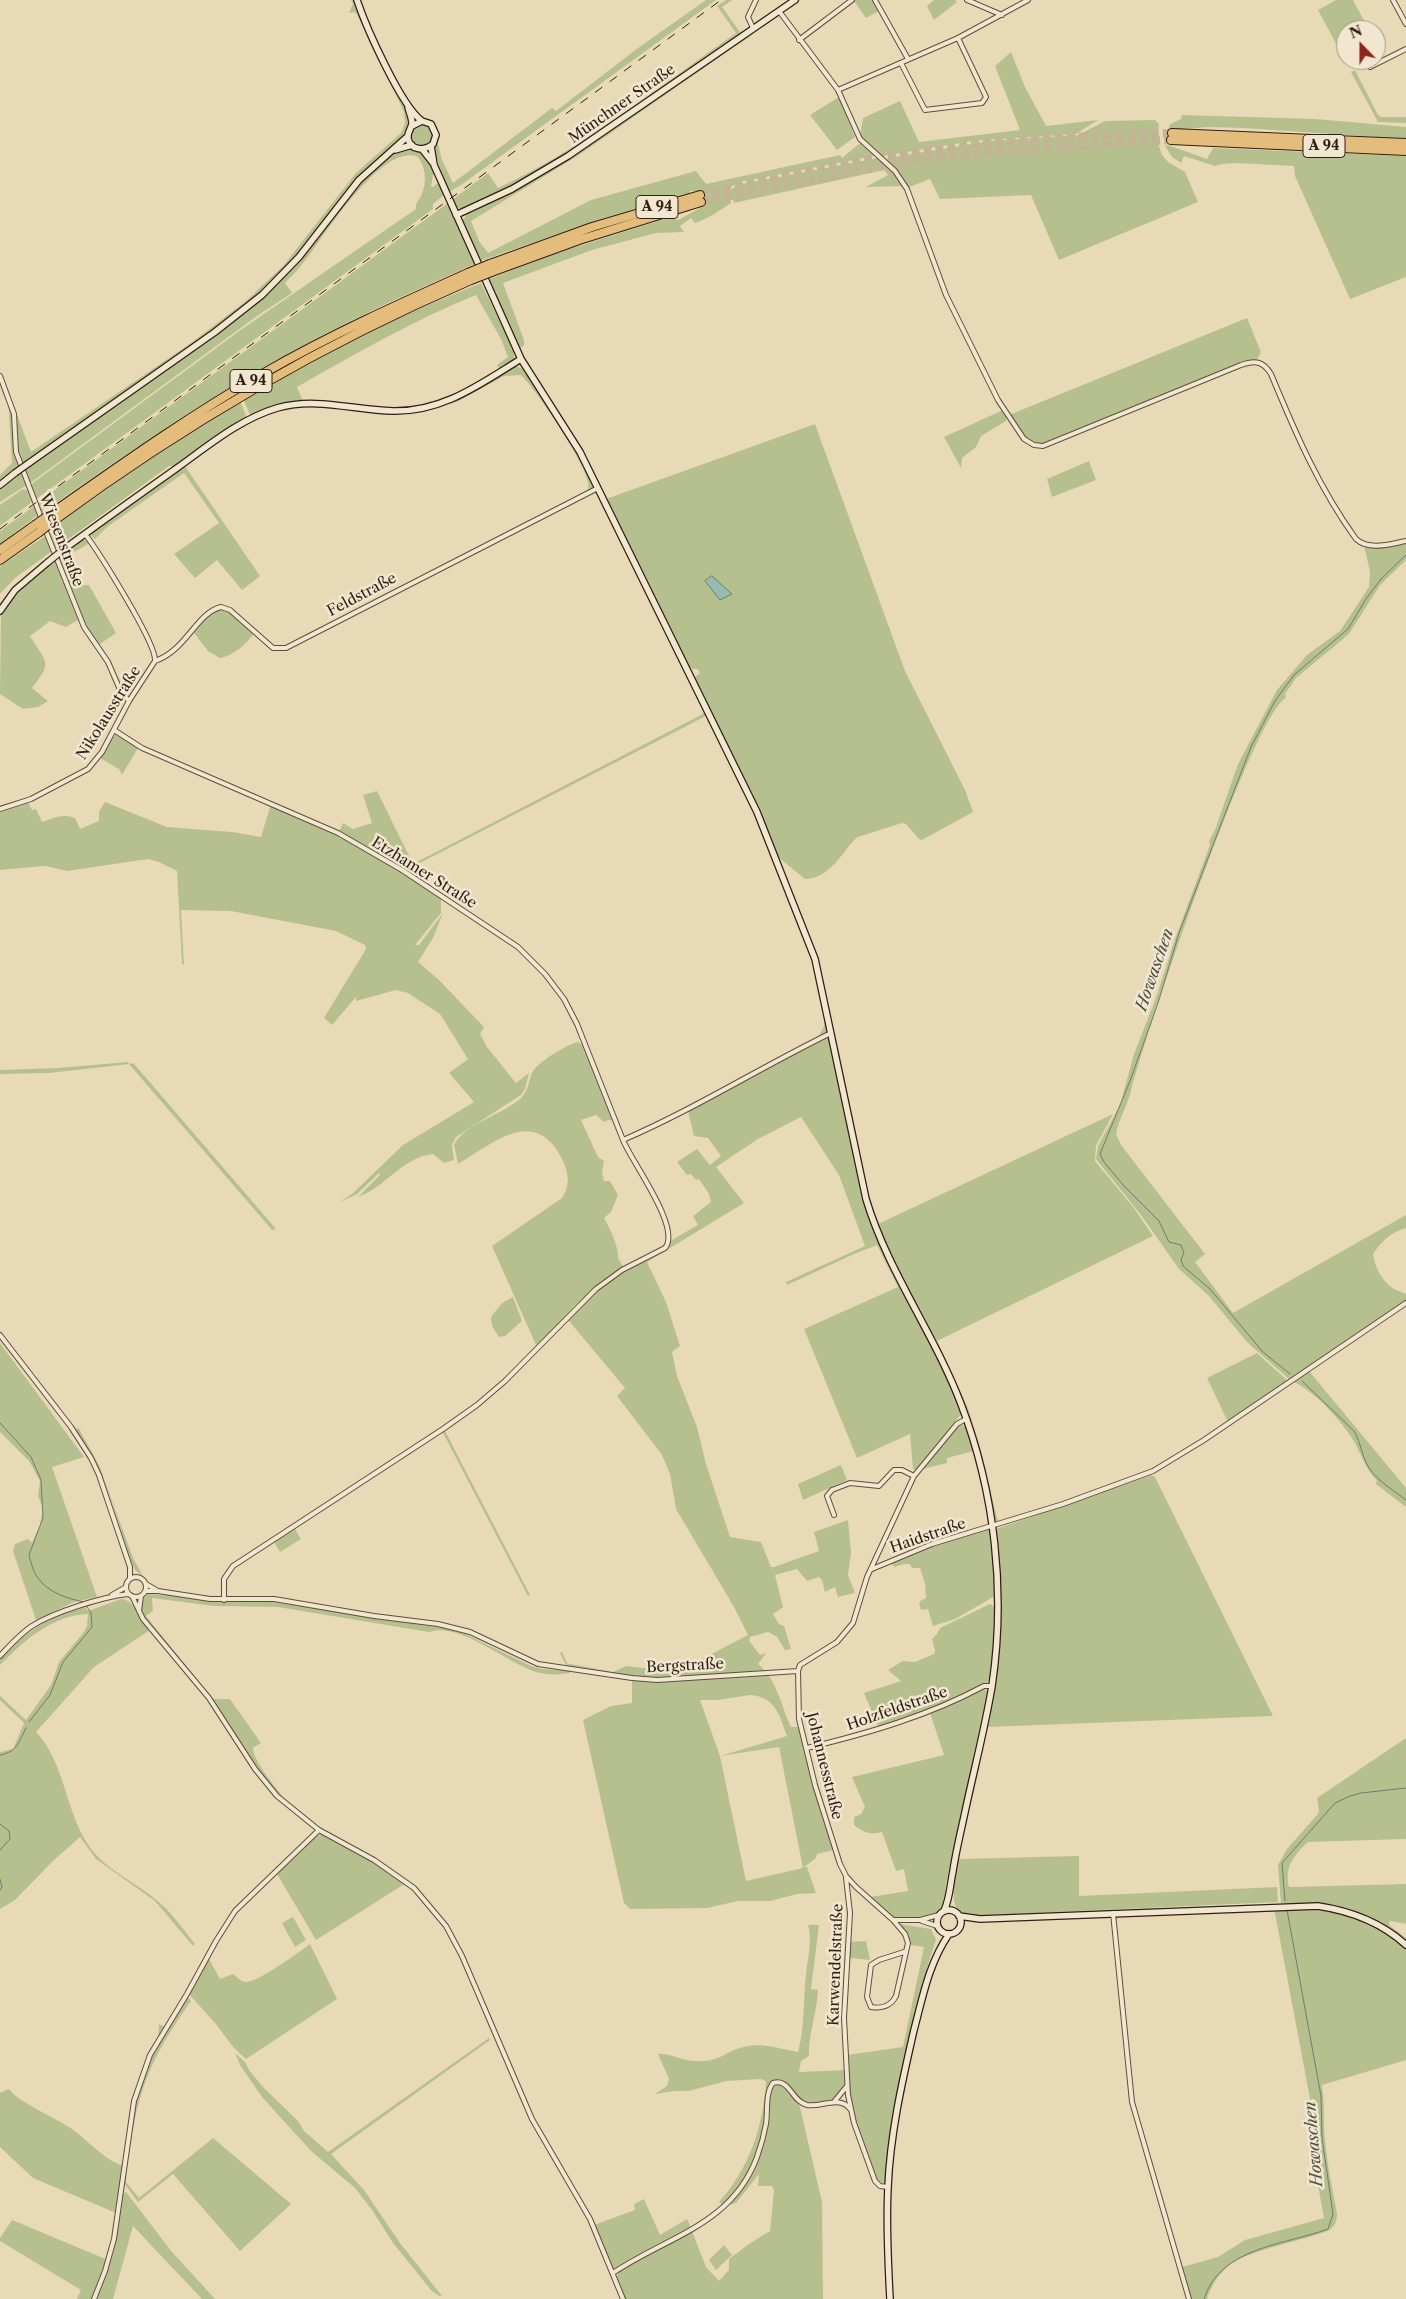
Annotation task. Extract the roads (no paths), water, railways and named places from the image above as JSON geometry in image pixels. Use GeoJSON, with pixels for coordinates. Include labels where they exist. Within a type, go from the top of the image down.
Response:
{"type":"FeatureCollection","features":[{"type":"Feature","properties":{"kind":"highway","name":"A 94"},"geometry":{"type":"LineString","coordinates":[[1406,143],[1172,136],[1406,151]]}},
{"type":"Feature","properties":{"kind":"highway","name":"A 94"},"geometry":{"type":"LineString","coordinates":[[0,560],[36,529],[178,426],[264,373],[364,321],[492,267],[701,199]]}},
{"type":"Feature","properties":{"kind":"highway","name":"A 94"},"geometry":{"type":"LineString","coordinates":[[0,550],[36,529]]}},
{"type":"Feature","properties":{"kind":"street"},"geometry":{"type":"LineString","coordinates":[[0,485],[242,312],[288,269],[362,176],[408,136],[412,126],[407,105],[376,45],[357,0]]}},
{"type":"Feature","properties":{"kind":"street"},"geometry":{"type":"LineString","coordinates":[[753,28],[748,17],[756,0]]}},
{"type":"Feature","properties":{"kind":"street","name":"Münchner Straße"},"geometry":{"type":"LineString","coordinates":[[456,215],[512,189],[568,156],[795,0]]}},
{"type":"Feature","properties":{"kind":"street"},"geometry":{"type":"LineString","coordinates":[[799,40],[852,0]]}},
{"type":"Feature","properties":{"kind":"street"},"geometry":{"type":"LineString","coordinates":[[875,0],[908,60]]}},
{"type":"Feature","properties":{"kind":"street"},"geometry":{"type":"LineString","coordinates":[[967,0],[1002,15]]}},
{"type":"Feature","properties":{"kind":"street"},"geometry":{"type":"LineString","coordinates":[[1016,0],[1019,5]]}},
{"type":"Feature","properties":{"kind":"street"},"geometry":{"type":"LineString","coordinates":[[838,90],[958,38],[1028,0]]}},
{"type":"Feature","properties":{"kind":"street"},"geometry":{"type":"LineString","coordinates":[[1393,0],[1406,24]]}},
{"type":"Feature","properties":{"kind":"street"},"geometry":{"type":"LineString","coordinates":[[779,11],[838,90],[852,124],[862,141],[895,170],[907,188],[950,305],[998,400],[1017,430],[1027,441],[1037,446],[1048,444],[1246,363],[1259,362],[1265,365],[1271,374],[1297,438],[1315,474],[1356,539],[1373,546],[1406,541]]}},
{"type":"Feature","properties":{"kind":"street"},"geometry":{"type":"LineString","coordinates":[[901,63],[925,110],[982,104],[986,97],[958,38]]}},
{"type":"Feature","properties":{"kind":"street"},"geometry":{"type":"LineString","coordinates":[[1386,58],[1406,49]]}},
{"type":"Feature","properties":{"kind":"street"},"geometry":{"type":"LineString","coordinates":[[407,105],[422,121],[431,124],[436,132],[435,141],[431,146],[422,149]]}},
{"type":"Feature","properties":{"kind":"street"},"geometry":{"type":"LineString","coordinates":[[412,126],[422,121]]}},
{"type":"Feature","properties":{"kind":"street"},"geometry":{"type":"LineString","coordinates":[[408,136],[412,145]]}},
{"type":"Feature","properties":{"kind":"street"},"geometry":{"type":"LineString","coordinates":[[391,152],[412,145],[422,149],[434,165],[521,359],[580,452],[757,812],[810,944],[864,1190],[876,1230],[942,1358],[966,1419],[981,1469],[992,1525],[998,1602],[992,1686],[956,1853],[949,1898],[941,1913],[938,1928],[939,1947]]}},
{"type":"Feature","properties":{"kind":"street"},"geometry":{"type":"LineString","coordinates":[[431,146],[434,165]]}},
{"type":"Feature","properties":{"kind":"street"},"geometry":{"type":"LineString","coordinates":[[0,611],[19,586],[63,550],[216,441],[260,414],[278,408],[306,403],[338,404],[393,411],[429,407],[460,396],[521,359]]}},
{"type":"Feature","properties":{"kind":"street","name":"Wiesenstraße"},"geometry":{"type":"LineString","coordinates":[[0,376],[14,414],[15,441],[19,462],[74,603],[88,634],[108,662],[120,692],[129,701]]}},
{"type":"Feature","properties":{"kind":"street","name":"Feldstraße"},"geometry":{"type":"LineString","coordinates":[[156,661],[167,656],[182,645],[204,618],[221,607],[230,610],[273,648],[286,648],[598,488]]}},
{"type":"Feature","properties":{"kind":"street","name":"Nikolausstraße"},"geometry":{"type":"LineString","coordinates":[[0,809],[31,799],[86,771],[102,752],[129,701],[156,661],[142,628],[85,534]]}},
{"type":"Feature","properties":{"kind":"street","name":"Etzhamer Straße"},"geometry":{"type":"LineString","coordinates":[[114,730],[142,748],[338,833],[410,876],[518,947],[545,974],[564,1000],[595,1069],[629,1155],[660,1206],[669,1237],[669,1243],[665,1248],[622,1270],[596,1289],[505,1382],[477,1405],[233,1566],[224,1579],[224,1600]]}},
{"type":"Feature","properties":{"kind":"street"},"geometry":{"type":"LineString","coordinates":[[623,1140],[741,1082],[778,1058],[831,1033]]}},
{"type":"Feature","properties":{"kind":"street","name":"Haidstraße"},"geometry":{"type":"LineString","coordinates":[[872,1568],[932,1544],[1063,1504],[1153,1471],[1204,1440],[1406,1303]]}},
{"type":"Feature","properties":{"kind":"street"},"geometry":{"type":"LineString","coordinates":[[0,1335],[70,1427],[91,1458],[130,1567],[137,1577],[158,1590]]}},
{"type":"Feature","properties":{"kind":"street"},"geometry":{"type":"LineString","coordinates":[[798,1671],[800,1664],[828,1648],[848,1631],[856,1616],[863,1586],[914,1476],[957,1424],[966,1419]]}},
{"type":"Feature","properties":{"kind":"street"},"geometry":{"type":"LineString","coordinates":[[834,1515],[827,1496],[832,1490],[854,1482],[878,1486],[894,1470],[902,1470],[914,1476]]}},
{"type":"Feature","properties":{"kind":"street"},"geometry":{"type":"LineString","coordinates":[[0,1656],[31,1627],[53,1616],[110,1596],[126,1587],[130,1578],[130,1567]]}},
{"type":"Feature","properties":{"kind":"street"},"geometry":{"type":"LineString","coordinates":[[130,1578],[137,1577]]}},
{"type":"Feature","properties":{"kind":"street"},"geometry":{"type":"LineString","coordinates":[[139,1611],[141,1596],[146,1584]]}},
{"type":"Feature","properties":{"kind":"street"},"geometry":{"type":"LineString","coordinates":[[126,1587],[143,1619],[209,1698],[266,1784],[292,1809],[319,1830],[374,1860],[414,1888],[452,1935],[532,2119],[590,2219],[623,2299]]}},
{"type":"Feature","properties":{"kind":"street"},"geometry":{"type":"LineString","coordinates":[[144,1592],[158,1590]]}},
{"type":"Feature","properties":{"kind":"street","name":"Bergstraße"},"geometry":{"type":"LineString","coordinates":[[158,1590],[224,1600],[274,1600],[438,1624],[470,1632],[538,1664],[632,1678],[657,1680],[798,1671]]}},
{"type":"Feature","properties":{"kind":"street"},"geometry":{"type":"LineString","coordinates":[[110,1596],[141,1596]]}},
{"type":"Feature","properties":{"kind":"street","name":"Johannesstraße"},"geometry":{"type":"LineString","coordinates":[[798,1671],[799,1719],[808,1748],[815,1785],[839,1861],[846,1876],[893,1920],[908,1939],[904,1952]]}},
{"type":"Feature","properties":{"kind":"street","name":"Holzfeldstraße"},"geometry":{"type":"LineString","coordinates":[[808,1748],[879,1730],[941,1708],[984,1686],[992,1686]]}},
{"type":"Feature","properties":{"kind":"street"},"geometry":{"type":"LineString","coordinates":[[94,2299],[105,2271],[114,2239],[134,2101],[150,2055],[236,1911],[319,1830]]}},
{"type":"Feature","properties":{"kind":"street","name":"Karwendelstraße"},"geometry":{"type":"LineString","coordinates":[[846,1876],[850,1913],[844,2018],[851,2110],[875,2181],[878,2185],[888,2187]]}},
{"type":"Feature","properties":{"kind":"street"},"geometry":{"type":"LineString","coordinates":[[949,1898],[957,1914],[960,1926]]}},
{"type":"Feature","properties":{"kind":"street"},"geometry":{"type":"LineString","coordinates":[[893,1920],[920,1920],[951,1910],[957,1914],[980,1919],[1113,1912],[1318,1906],[1356,1914],[1382,1927],[1406,1945]]}},
{"type":"Feature","properties":{"kind":"street"},"geometry":{"type":"LineString","coordinates":[[1113,1912],[1132,2102],[1190,2299]]}},
{"type":"Feature","properties":{"kind":"street"},"geometry":{"type":"LineString","coordinates":[[890,2299],[886,2229],[888,2187],[892,2142],[903,2078],[924,1992],[939,1947],[949,1934],[955,1932],[960,1926],[980,1919]]}},
{"type":"Feature","properties":{"kind":"street"},"geometry":{"type":"LineString","coordinates":[[920,1920],[949,1934]]}},
{"type":"Feature","properties":{"kind":"street"},"geometry":{"type":"LineString","coordinates":[[904,1952],[894,2000],[884,2007],[870,2007],[867,1997],[871,1965],[879,1960],[904,1952]]}},
{"type":"Feature","properties":{"kind":"street"},"geometry":{"type":"LineString","coordinates":[[613,2273],[698,2226],[733,2199],[747,2180],[758,2156],[766,2126],[768,2091],[773,2083],[780,2082],[785,2084],[797,2100],[804,2104],[814,2106],[834,2102],[843,2103],[851,2110]]}},
{"type":"Feature","properties":{"kind":"street"},"geometry":{"type":"LineString","coordinates":[[834,2102],[844,2092],[848,2083]]}},
{"type":"Feature","properties":{"kind":"water"},"geometry":{"type":"Polygon","coordinates":[[[712,576],[732,594],[720,600],[705,581],[712,576]]]}},
{"type":"Feature","properties":{"kind":"waterway","name":"Howaschen"},"geometry":{"type":"LineString","coordinates":[[1290,1374],[1263,1352],[1210,1289],[1183,1266],[1181,1259],[1184,1253],[1181,1245],[1169,1242],[1159,1221],[1124,1186],[1104,1162],[1100,1154],[1130,1081],[1158,1003],[1179,933],[1251,747],[1275,701],[1295,674],[1348,629],[1366,599],[1381,579],[1406,555]]}},
{"type":"Feature","properties":{"kind":"waterway","name":"Howaschen"},"geometry":{"type":"LineString","coordinates":[[1302,1381],[1354,1431],[1367,1464],[1373,1473],[1406,1500]]}},
{"type":"Feature","properties":{"kind":"waterway"},"geometry":{"type":"LineString","coordinates":[[0,1423],[31,1457],[41,1480],[43,1518],[29,1555],[32,1567],[42,1583],[52,1591],[84,1602],[91,1613],[92,1627],[63,1662],[50,1695],[29,1722]]}},
{"type":"Feature","properties":{"kind":"waterway"},"geometry":{"type":"LineString","coordinates":[[0,1755],[14,1749],[26,1728]]}},
{"type":"Feature","properties":{"kind":"waterway","name":"Howaschen"},"geometry":{"type":"LineString","coordinates":[[1285,1901],[1282,1863],[1335,1803],[1361,1793],[1406,1788]]}},
{"type":"Feature","properties":{"kind":"waterway"},"geometry":{"type":"LineString","coordinates":[[0,1824],[9,1831],[10,1839],[0,1850]]}},
{"type":"Feature","properties":{"kind":"waterway"},"geometry":{"type":"LineString","coordinates":[[0,1879],[2,1887],[0,1890]]}},
{"type":"Feature","properties":{"kind":"waterway","name":"Howaschen"},"geometry":{"type":"LineString","coordinates":[[1204,2299],[1212,2282],[1224,2268],[1239,2258],[1274,2244],[1328,2229],[1333,2214],[1322,2138],[1321,2096],[1287,1910]]}},
{"type":"Feature","properties":{"kind":"tunnel"},"geometry":{"type":"LineString","coordinates":[[700,195],[814,170],[930,150],[1051,138],[1172,133]]}},
{"type":"Feature","properties":{"kind":"tunnel"},"geometry":{"type":"LineString","coordinates":[[701,202],[910,161],[989,152],[1171,140]]}},
{"type":"Feature","properties":{"kind":"railway"},"geometry":{"type":"LineString","coordinates":[[0,529],[721,0]]}}]}
